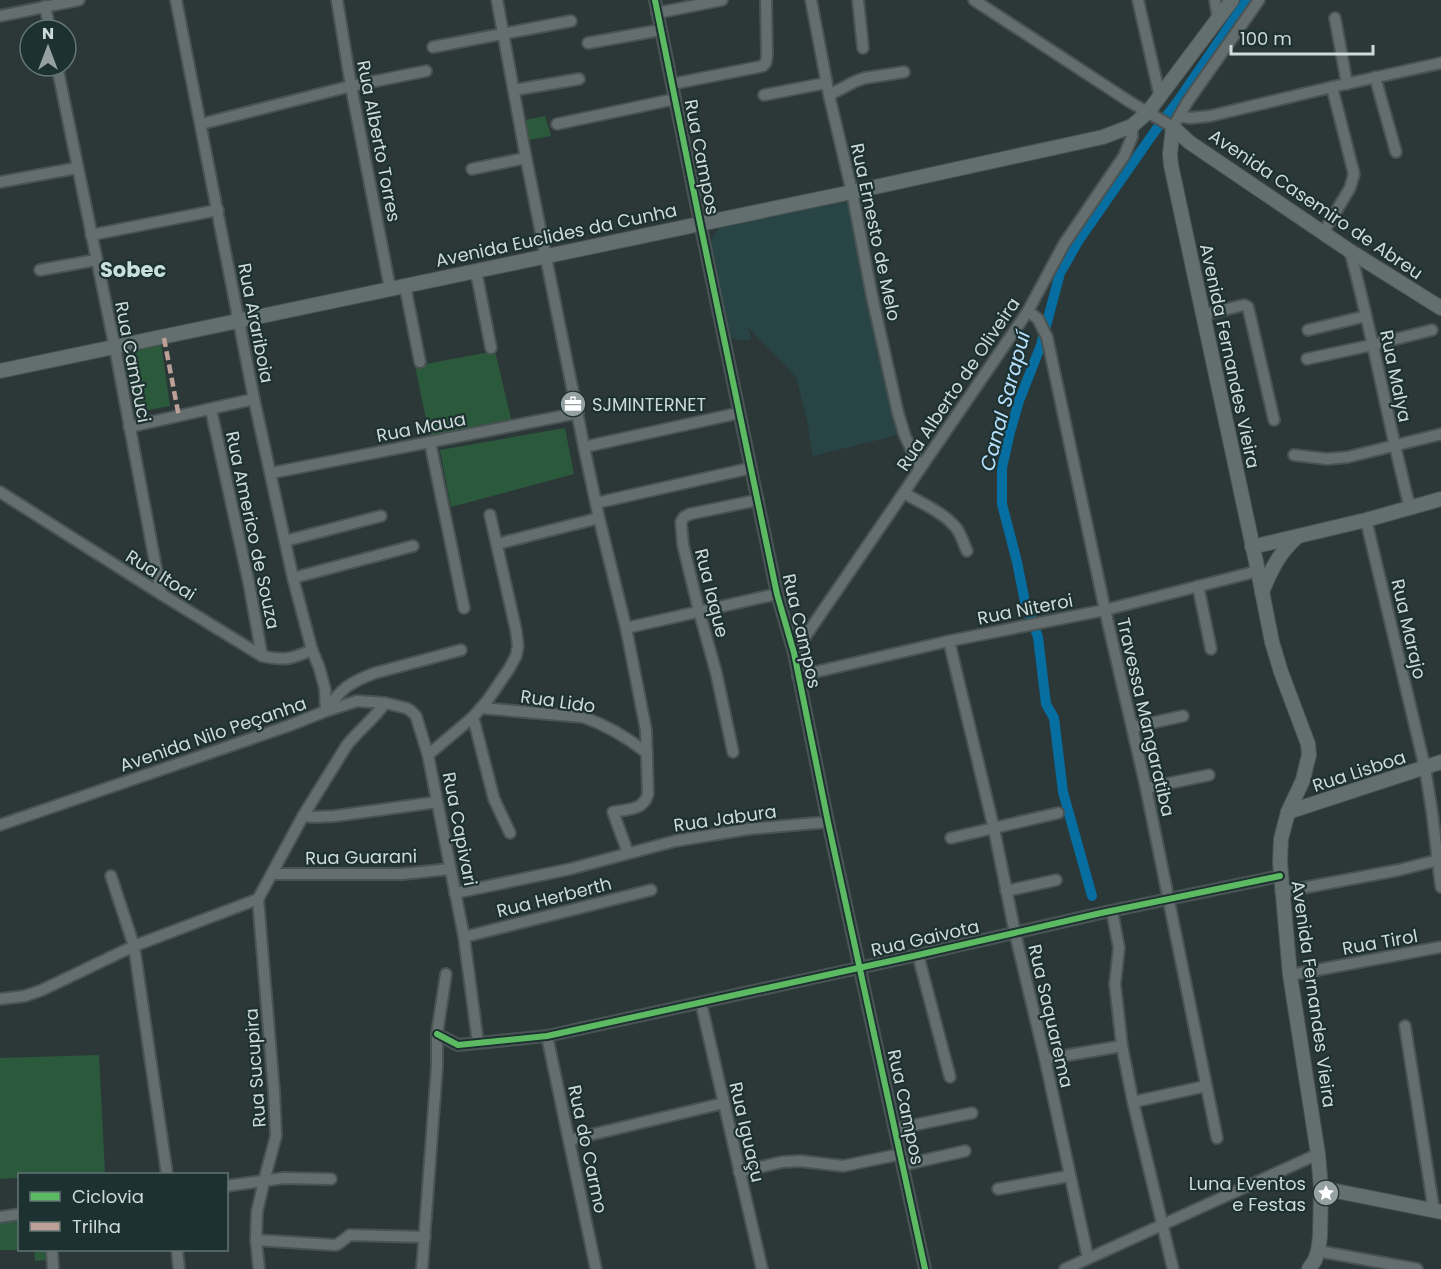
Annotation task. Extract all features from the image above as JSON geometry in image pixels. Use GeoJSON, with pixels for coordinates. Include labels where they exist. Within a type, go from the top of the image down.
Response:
{"type":"FeatureCollection","features":[{"type":"Feature","properties":{"kind":"main road","name":"Avenida Euclides da Cunha"},"geometry":{"type":"LineString","coordinates":[[0,371],[852,192],[1103,136],[1132,126],[1152,114],[1160,97],[1232,0]]}},
{"type":"Feature","properties":{"kind":"main road","name":"Avenida Casemiro de Abreu"},"geometry":{"type":"LineString","coordinates":[[1173,122],[1189,142],[1350,251],[1441,308]]}},
{"type":"Feature","properties":{"kind":"main road","name":"Avenida Fernandes Vieira"},"geometry":{"type":"LineString","coordinates":[[1173,122],[1171,165],[1272,642],[1308,744],[1309,755],[1306,768],[1288,812],[1281,838],[1280,876],[1290,975],[1318,1154],[1321,1188],[1320,1237],[1318,1251],[1311,1268]]}},
{"type":"Feature","properties":{"kind":"main road"},"geometry":{"type":"LineString","coordinates":[[1252,547],[1366,520],[1441,499]]}},
{"type":"Feature","properties":{"kind":"main road"},"geometry":{"type":"LineString","coordinates":[[1262,592],[1273,565],[1287,546],[1298,536]]}},
{"type":"Feature","properties":{"kind":"main road","name":"Rua Lisboa"},"geometry":{"type":"LineString","coordinates":[[1288,812],[1441,762]]}},
{"type":"Feature","properties":{"kind":"main road"},"geometry":{"type":"LineString","coordinates":[[1321,1188],[1437,1211]]}},
{"type":"Feature","properties":{"kind":"street"},"geometry":{"type":"LineString","coordinates":[[0,16],[79,0]]}},
{"type":"Feature","properties":{"kind":"street","name":"Rua Arariboia"},"geometry":{"type":"LineString","coordinates":[[176,0],[254,399],[293,578],[325,690],[326,711]]}},
{"type":"Feature","properties":{"kind":"street","name":"Rua Alberto Torres"},"geometry":{"type":"LineString","coordinates":[[337,0],[390,288]]}},
{"type":"Feature","properties":{"kind":"street"},"geometry":{"type":"LineString","coordinates":[[497,0],[584,447],[626,628],[646,730],[648,794],[646,802],[640,807],[614,812],[628,853]]}},
{"type":"Feature","properties":{"kind":"street","name":"Rua Campos"},"geometry":{"type":"LineString","coordinates":[[655,0],[777,594],[794,653],[828,822],[925,1269]]}},
{"type":"Feature","properties":{"kind":"street"},"geometry":{"type":"LineString","coordinates":[[657,13],[722,0]]}},
{"type":"Feature","properties":{"kind":"street"},"geometry":{"type":"LineString","coordinates":[[672,84],[760,67],[766,62],[766,0]]}},
{"type":"Feature","properties":{"kind":"street","name":"Rua Ernesto de Melo"},"geometry":{"type":"LineString","coordinates":[[811,0],[826,83],[852,192],[898,413],[905,436],[920,468]]}},
{"type":"Feature","properties":{"kind":"street"},"geometry":{"type":"LineString","coordinates":[[858,0],[863,48]]}},
{"type":"Feature","properties":{"kind":"street"},"geometry":{"type":"LineString","coordinates":[[974,0],[1130,102],[1173,122],[1210,116],[1441,63]]}},
{"type":"Feature","properties":{"kind":"street"},"geometry":{"type":"LineString","coordinates":[[1138,0],[1160,97]]}},
{"type":"Feature","properties":{"kind":"street"},"geometry":{"type":"LineString","coordinates":[[1215,0],[1218,18]]}},
{"type":"Feature","properties":{"kind":"street"},"geometry":{"type":"LineString","coordinates":[[1173,122],[1259,0]]}},
{"type":"Feature","properties":{"kind":"street"},"geometry":{"type":"LineString","coordinates":[[45,6],[48,18]]}},
{"type":"Feature","properties":{"kind":"street"},"geometry":{"type":"LineString","coordinates":[[1335,18],[1347,84]]}},
{"type":"Feature","properties":{"kind":"street"},"geometry":{"type":"LineString","coordinates":[[433,47],[571,21]]}},
{"type":"Feature","properties":{"kind":"street"},"geometry":{"type":"LineString","coordinates":[[588,43],[661,30]]}},
{"type":"Feature","properties":{"kind":"street"},"geometry":{"type":"LineString","coordinates":[[201,124],[351,86],[426,71]]}},
{"type":"Feature","properties":{"kind":"street"},"geometry":{"type":"LineString","coordinates":[[829,95],[865,78],[904,72]]}},
{"type":"Feature","properties":{"kind":"street"},"geometry":{"type":"LineString","coordinates":[[1375,77],[1396,152]]}},
{"type":"Feature","properties":{"kind":"street","name":"Rua Cambuci"},"geometry":{"type":"LineString","coordinates":[[59,78],[115,348],[161,594]]}},
{"type":"Feature","properties":{"kind":"street"},"geometry":{"type":"LineString","coordinates":[[513,90],[579,79]]}},
{"type":"Feature","properties":{"kind":"street"},"geometry":{"type":"LineString","coordinates":[[764,95],[826,83]]}},
{"type":"Feature","properties":{"kind":"street"},"geometry":{"type":"LineString","coordinates":[[1323,232],[1350,188],[1354,174],[1332,87]]}},
{"type":"Feature","properties":{"kind":"street"},"geometry":{"type":"LineString","coordinates":[[556,124],[675,99]]}},
{"type":"Feature","properties":{"kind":"street","name":"Rua Alberto de Oliveira"},"geometry":{"type":"LineString","coordinates":[[794,653],[1028,311],[1064,244],[1124,156],[1132,136],[1132,126]]}},
{"type":"Feature","properties":{"kind":"street"},"geometry":{"type":"LineString","coordinates":[[472,169],[526,158]]}},
{"type":"Feature","properties":{"kind":"street"},"geometry":{"type":"LineString","coordinates":[[0,182],[77,168]]}},
{"type":"Feature","properties":{"kind":"street"},"geometry":{"type":"LineString","coordinates":[[91,235],[218,210]]}},
{"type":"Feature","properties":{"kind":"street","name":"Rua Malya"},"geometry":{"type":"LineString","coordinates":[[1350,251],[1410,508]]}},
{"type":"Feature","properties":{"kind":"street"},"geometry":{"type":"LineString","coordinates":[[40,270],[96,260]]}},
{"type":"Feature","properties":{"kind":"street"},"geometry":{"type":"LineString","coordinates":[[476,271],[491,348]]}},
{"type":"Feature","properties":{"kind":"street"},"geometry":{"type":"LineString","coordinates":[[405,286],[420,362]]}},
{"type":"Feature","properties":{"kind":"street"},"geometry":{"type":"LineString","coordinates":[[1203,315],[1244,305],[1248,307],[1274,420]]}},
{"type":"Feature","properties":{"kind":"street","name":"Travessa Mangaratiba"},"geometry":{"type":"LineString","coordinates":[[1028,311],[1035,315],[1041,323],[1047,337],[1105,610],[1146,788],[1217,1138]]}},
{"type":"Feature","properties":{"kind":"street"},"geometry":{"type":"LineString","coordinates":[[1308,330],[1366,316]]}},
{"type":"Feature","properties":{"kind":"street"},"geometry":{"type":"LineString","coordinates":[[1307,359],[1432,330]]}},
{"type":"Feature","properties":{"kind":"street"},"geometry":{"type":"LineString","coordinates":[[129,428],[254,399]]}},
{"type":"Feature","properties":{"kind":"street","name":"Rua Americo de Souza"},"geometry":{"type":"LineString","coordinates":[[211,410],[249,584],[262,656]]}},
{"type":"Feature","properties":{"kind":"street","name":"Rua Maua"},"geometry":{"type":"LineString","coordinates":[[271,472],[578,413]]}},
{"type":"Feature","properties":{"kind":"street"},"geometry":{"type":"LineString","coordinates":[[584,447],[739,413]]}},
{"type":"Feature","properties":{"kind":"street"},"geometry":{"type":"LineString","coordinates":[[1294,455],[1320,459],[1347,457],[1441,434]]}},
{"type":"Feature","properties":{"kind":"street"},"geometry":{"type":"LineString","coordinates":[[430,442],[464,608]]}},
{"type":"Feature","properties":{"kind":"street"},"geometry":{"type":"LineString","coordinates":[[596,503],[751,468]]}},
{"type":"Feature","properties":{"kind":"street","name":"Rua Itoai"},"geometry":{"type":"LineString","coordinates":[[0,492],[262,656],[278,660],[288,659],[312,650]]}},
{"type":"Feature","properties":{"kind":"street"},"geometry":{"type":"LineString","coordinates":[[904,493],[951,523],[961,536],[967,551]]}},
{"type":"Feature","properties":{"kind":"street","name":"Rua Iaque"},"geometry":{"type":"LineString","coordinates":[[733,752],[683,545],[681,522],[690,514],[758,500]]}},
{"type":"Feature","properties":{"kind":"street"},"geometry":{"type":"LineString","coordinates":[[428,755],[477,713],[516,656],[518,646],[516,630],[490,515]]}},
{"type":"Feature","properties":{"kind":"street"},"geometry":{"type":"LineString","coordinates":[[285,541],[381,516]]}},
{"type":"Feature","properties":{"kind":"street"},"geometry":{"type":"LineString","coordinates":[[497,544],[599,518]]}},
{"type":"Feature","properties":{"kind":"street","name":"Rua Marajo"},"geometry":{"type":"LineString","coordinates":[[1366,520],[1425,768],[1441,887]]}},
{"type":"Feature","properties":{"kind":"street"},"geometry":{"type":"LineString","coordinates":[[293,578],[413,546]]}},
{"type":"Feature","properties":{"kind":"street","name":"Rua Niteroi"},"geometry":{"type":"LineString","coordinates":[[798,676],[949,641],[1105,610],[1258,571]]}},
{"type":"Feature","properties":{"kind":"street"},"geometry":{"type":"LineString","coordinates":[[1198,586],[1212,650]]}},
{"type":"Feature","properties":{"kind":"street"},"geometry":{"type":"LineString","coordinates":[[626,628],[777,594]]}},
{"type":"Feature","properties":{"kind":"street","name":"Rua Saquarema"},"geometry":{"type":"LineString","coordinates":[[949,641],[994,829],[1088,1258]]}},
{"type":"Feature","properties":{"kind":"street","name":"Avenida Nilo Peçanha"},"geometry":{"type":"LineString","coordinates":[[0,825],[288,726],[326,711],[342,691],[361,678],[461,650]]}},
{"type":"Feature","properties":{"kind":"street","name":"Rua Capivari"},"geometry":{"type":"LineString","coordinates":[[326,711],[357,701],[385,703],[406,708],[414,713],[428,755],[464,937],[478,1043]]}},
{"type":"Feature","properties":{"kind":"street"},"geometry":{"type":"LineString","coordinates":[[0,999],[25,996],[42,990],[134,946],[258,899],[303,816],[347,745],[385,703]]}},
{"type":"Feature","properties":{"kind":"street"},"geometry":{"type":"LineString","coordinates":[[477,713],[494,799],[510,833]]}},
{"type":"Feature","properties":{"kind":"street","name":"Rua Lido"},"geometry":{"type":"LineString","coordinates":[[477,713],[583,717],[599,722],[647,753]]}},
{"type":"Feature","properties":{"kind":"street"},"geometry":{"type":"LineString","coordinates":[[1133,728],[1183,716]]}},
{"type":"Feature","properties":{"kind":"street"},"geometry":{"type":"LineString","coordinates":[[1146,788],[1209,775]]}},
{"type":"Feature","properties":{"kind":"street"},"geometry":{"type":"LineString","coordinates":[[303,816],[335,816],[437,802]]}},
{"type":"Feature","properties":{"kind":"street"},"geometry":{"type":"LineString","coordinates":[[951,838],[1058,813]]}},
{"type":"Feature","properties":{"kind":"street","name":"Rua Jabura"},"geometry":{"type":"LineString","coordinates":[[455,893],[570,869],[675,841],[748,829],[828,822]]}},
{"type":"Feature","properties":{"kind":"street"},"geometry":{"type":"LineString","coordinates":[[1281,892],[1399,870],[1438,860]]}},
{"type":"Feature","properties":{"kind":"street","name":"Rua Guarani"},"geometry":{"type":"LineString","coordinates":[[272,874],[402,874],[450,869]]}},
{"type":"Feature","properties":{"kind":"street"},"geometry":{"type":"LineString","coordinates":[[111,876],[134,946],[167,1173]]}},
{"type":"Feature","properties":{"kind":"street","name":"Rua Gaivota"},"geometry":{"type":"LineString","coordinates":[[437,1034],[458,1045],[547,1036],[1106,912],[1280,876]]}},
{"type":"Feature","properties":{"kind":"street"},"geometry":{"type":"LineString","coordinates":[[1006,891],[1056,879]]}},
{"type":"Feature","properties":{"kind":"street","name":"Rua Herberth"},"geometry":{"type":"LineString","coordinates":[[464,937],[651,890]]}},
{"type":"Feature","properties":{"kind":"street","name":"Rua Sucupira"},"geometry":{"type":"LineString","coordinates":[[258,899],[276,1136],[257,1212],[256,1240],[259,1269]]}},
{"type":"Feature","properties":{"kind":"street"},"geometry":{"type":"LineString","coordinates":[[1106,912],[1118,937],[1115,984],[1122,1046],[1173,1269]]}},
{"type":"Feature","properties":{"kind":"street","name":"Rua Tirol"},"geometry":{"type":"LineString","coordinates":[[1290,975],[1441,949]]}},
{"type":"Feature","properties":{"kind":"street"},"geometry":{"type":"LineString","coordinates":[[918,955],[950,1077]]}},
{"type":"Feature","properties":{"kind":"street"},"geometry":{"type":"LineString","coordinates":[[422,1269],[437,1066],[437,1034],[446,974]]}},
{"type":"Feature","properties":{"kind":"street","name":"Rua Iguaçu"},"geometry":{"type":"LineString","coordinates":[[701,1003],[762,1269]]}},
{"type":"Feature","properties":{"kind":"street"},"geometry":{"type":"LineString","coordinates":[[1405,1026],[1437,1211]]}},
{"type":"Feature","properties":{"kind":"street","name":"Rua do Carmo"},"geometry":{"type":"LineString","coordinates":[[547,1036],[596,1269]]}},
{"type":"Feature","properties":{"kind":"street"},"geometry":{"type":"LineString","coordinates":[[1045,1059],[1122,1046]]}},
{"type":"Feature","properties":{"kind":"street"},"geometry":{"type":"LineString","coordinates":[[1133,1101],[1206,1086]]}},
{"type":"Feature","properties":{"kind":"street"},"geometry":{"type":"LineString","coordinates":[[569,1140],[724,1103]]}},
{"type":"Feature","properties":{"kind":"street"},"geometry":{"type":"LineString","coordinates":[[895,1129],[972,1113]]}},
{"type":"Feature","properties":{"kind":"street"},"geometry":{"type":"LineString","coordinates":[[739,1172],[782,1162],[800,1161],[843,1166],[965,1150]]}},
{"type":"Feature","properties":{"kind":"street"},"geometry":{"type":"LineString","coordinates":[[1065,1269],[1318,1154]]}},
{"type":"Feature","properties":{"kind":"street"},"geometry":{"type":"LineString","coordinates":[[998,1189],[1070,1176]]}},
{"type":"Feature","properties":{"kind":"street"},"geometry":{"type":"LineString","coordinates":[[228,1186],[284,1178],[331,1179]]}},
{"type":"Feature","properties":{"kind":"street"},"geometry":{"type":"LineString","coordinates":[[0,1217],[18,1214]]}},
{"type":"Feature","properties":{"kind":"street"},"geometry":{"type":"LineString","coordinates":[[256,1240],[335,1245],[350,1235],[425,1237]]}},
{"type":"Feature","properties":{"kind":"street"},"geometry":{"type":"LineString","coordinates":[[52,1251],[53,1269]]}},
{"type":"Feature","properties":{"kind":"street"},"geometry":{"type":"LineString","coordinates":[[177,1251],[179,1269]]}},
{"type":"Feature","properties":{"kind":"street"},"geometry":{"type":"LineString","coordinates":[[1318,1251],[1417,1269]]}},
{"type":"Feature","properties":{"kind":"shaded area"},"geometry":{"type":"Polygon","coordinates":[[[845,200],[851,207],[898,435],[813,456],[796,377],[748,327],[751,339],[739,341],[729,336],[708,246],[720,225],[782,214],[825,202],[845,200]]]}},
{"type":"Feature","properties":{"kind":"green space"},"geometry":{"type":"Polygon","coordinates":[[[545,116],[551,136],[528,140],[525,120],[545,116]]]}},
{"type":"Feature","properties":{"kind":"green space"},"geometry":{"type":"Polygon","coordinates":[[[161,344],[170,406],[138,412],[129,349],[161,344]]]}},
{"type":"Feature","properties":{"kind":"green space"},"geometry":{"type":"Polygon","coordinates":[[[495,351],[512,423],[430,438],[415,366],[495,351]]]}},
{"type":"Feature","properties":{"kind":"green space"},"geometry":{"type":"Polygon","coordinates":[[[565,428],[574,474],[451,507],[440,450],[565,428]]]}},
{"type":"Feature","properties":{"kind":"green space"},"geometry":{"type":"Polygon","coordinates":[[[99,1055],[105,1173],[18,1173],[18,1178],[0,1179],[0,1058],[99,1055]]]}},
{"type":"Feature","properties":{"kind":"green space"},"geometry":{"type":"Polygon","coordinates":[[[18,1217],[18,1250],[0,1250],[0,1218],[18,1217]]]}},
{"type":"Feature","properties":{"kind":"green space"},"geometry":{"type":"Polygon","coordinates":[[[34,1251],[46,1251],[46,1260],[35,1261],[34,1251]]]}},
{"type":"Feature","properties":{"kind":"waterway","name":"Canal Sarapuí"},"geometry":{"type":"LineString","coordinates":[[1092,896],[1063,792],[1054,718],[1046,704],[1038,637],[1025,602],[1002,504],[1002,468],[1019,401],[1041,345],[1060,273],[1079,240],[1247,0]]}},
{"type":"Feature","properties":{"kind":"marked path"},"geometry":{"type":"LineString","coordinates":[[164,338],[179,417]]}},
{"type":"Feature","properties":{"kind":"cycle path"},"geometry":{"type":"LineString","coordinates":[[655,0],[777,594],[794,653],[828,822],[925,1269]]}},
{"type":"Feature","properties":{"kind":"cycle path"},"geometry":{"type":"LineString","coordinates":[[437,1034],[458,1045],[547,1036],[1101,913],[1280,876]]}},
{"type":"Feature","properties":{"kind":"place","name":"SJMINTERNET"},"geometry":{"type":"Point","coordinates":[573,404]}},
{"type":"Feature","properties":{"kind":"place","name":"Luna Eventos e Festas"},"geometry":{"type":"Point","coordinates":[1326,1193]}},
{"type":"Feature","properties":{"kind":"district","name":"Sobec"},"geometry":{"type":"Point","coordinates":[133,269]}}]}
